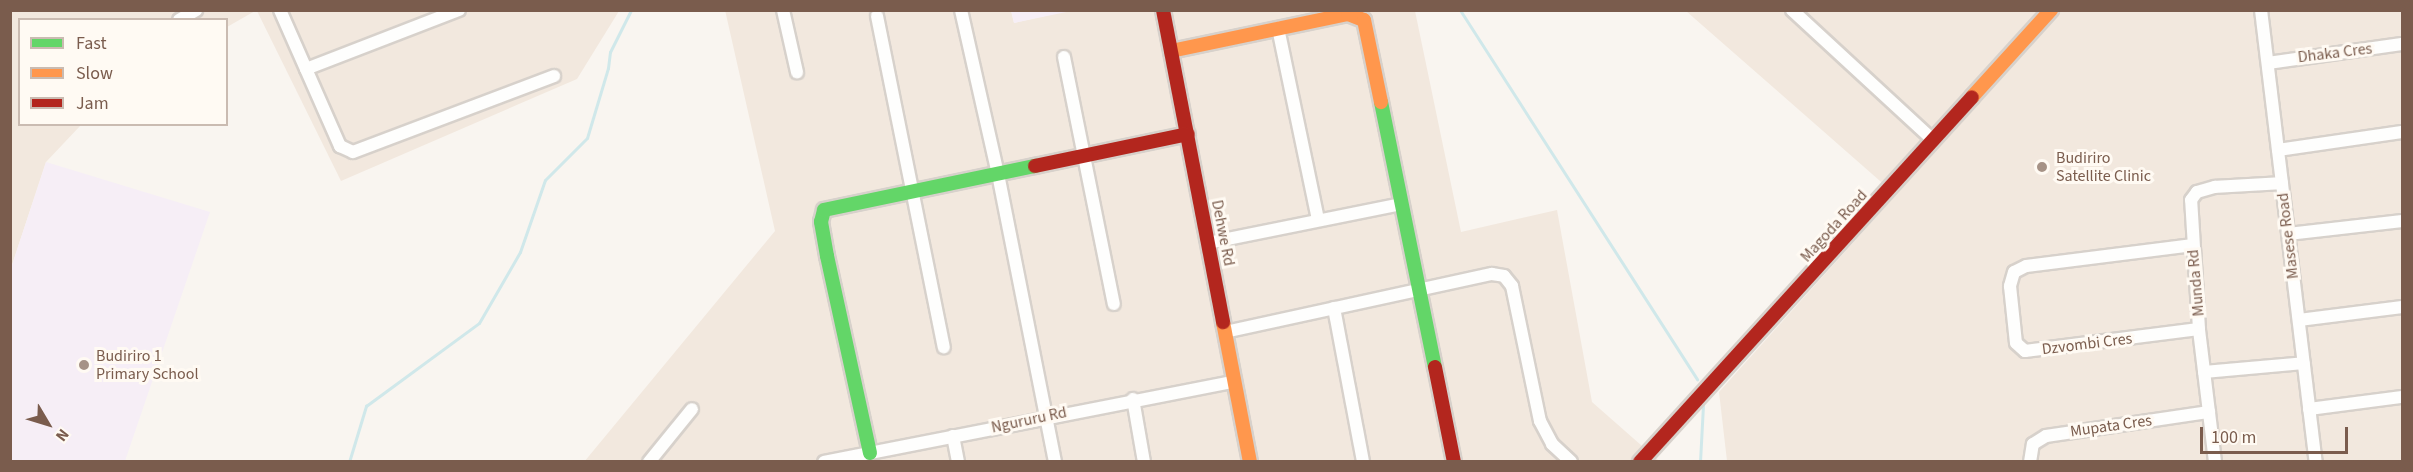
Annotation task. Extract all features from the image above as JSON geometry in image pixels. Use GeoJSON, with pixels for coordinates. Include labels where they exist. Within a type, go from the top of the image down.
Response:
{"type":"FeatureCollection","features":[{"type":"Feature","properties":{"kind":"street"},"geometry":{"type":"LineString","coordinates":[[182,18],[196,10]]}},
{"type":"Feature","properties":{"kind":"street"},"geometry":{"type":"LineString","coordinates":[[280,10],[340,146],[353,153],[554,76]]}},
{"type":"Feature","properties":{"kind":"street"},"geometry":{"type":"LineString","coordinates":[[306,69],[459,10]]}},
{"type":"Feature","properties":{"kind":"street"},"geometry":{"type":"LineString","coordinates":[[783,10],[797,72]]}},
{"type":"Feature","properties":{"kind":"street"},"geometry":{"type":"LineString","coordinates":[[961,10],[998,174],[1055,462]]}},
{"type":"Feature","properties":{"kind":"street","name":"Dehwe Rd"},"geometry":{"type":"LineString","coordinates":[[1163,10],[1250,462]]}},
{"type":"Feature","properties":{"kind":"street"},"geometry":{"type":"LineString","coordinates":[[1792,10],[1933,140]]}},
{"type":"Feature","properties":{"kind":"street","name":"Magoda Road"},"geometry":{"type":"LineString","coordinates":[[1640,462],[2051,10]]}},
{"type":"Feature","properties":{"kind":"street","name":"Masese Road"},"geometry":{"type":"LineString","coordinates":[[2261,10],[2316,462]]}},
{"type":"Feature","properties":{"kind":"street"},"geometry":{"type":"LineString","coordinates":[[1171,51],[1348,14],[1364,20],[1454,462]]}},
{"type":"Feature","properties":{"kind":"street"},"geometry":{"type":"LineString","coordinates":[[877,16],[915,190],[944,347]]}},
{"type":"Feature","properties":{"kind":"street"},"geometry":{"type":"LineString","coordinates":[[1278,28],[1318,219]]}},
{"type":"Feature","properties":{"kind":"street","name":"Dhaka Cres"},"geometry":{"type":"LineString","coordinates":[[2268,63],[2403,45]]}},
{"type":"Feature","properties":{"kind":"street"},"geometry":{"type":"LineString","coordinates":[[1064,57],[1114,304]]}},
{"type":"Feature","properties":{"kind":"street"},"geometry":{"type":"LineString","coordinates":[[2278,150],[2403,132]]}},
{"type":"Feature","properties":{"kind":"street"},"geometry":{"type":"LineString","coordinates":[[870,453],[822,215],[834,205],[998,174],[1084,154],[1188,134]]}},
{"type":"Feature","properties":{"kind":"street","name":"Munda Rd"},"geometry":{"type":"LineString","coordinates":[[2215,462],[2199,329],[2190,206],[2197,192],[2282,183]]}},
{"type":"Feature","properties":{"kind":"street"},"geometry":{"type":"LineString","coordinates":[[1208,243],[1401,204]]}},
{"type":"Feature","properties":{"kind":"street"},"geometry":{"type":"LineString","coordinates":[[2288,234],[2403,220]]}},
{"type":"Feature","properties":{"kind":"street","name":"Dzvombi Cres"},"geometry":{"type":"LineString","coordinates":[[2193,245],[2026,266],[2014,273],[2010,286],[2016,343],[2025,351],[2199,329]]}},
{"type":"Feature","properties":{"kind":"street"},"geometry":{"type":"LineString","coordinates":[[1225,332],[1492,274],[1508,280],[1540,422],[1552,444],[1571,462]]}},
{"type":"Feature","properties":{"kind":"street"},"geometry":{"type":"LineString","coordinates":[[2299,320],[2403,307]]}},
{"type":"Feature","properties":{"kind":"street"},"geometry":{"type":"LineString","coordinates":[[1334,308],[1363,462]]}},
{"type":"Feature","properties":{"kind":"street"},"geometry":{"type":"LineString","coordinates":[[2204,372],[2304,363]]}},
{"type":"Feature","properties":{"kind":"street","name":"Ngururu Rd"},"geometry":{"type":"LineString","coordinates":[[824,462],[1133,399],[1235,381]]}},
{"type":"Feature","properties":{"kind":"street"},"geometry":{"type":"LineString","coordinates":[[2309,409],[2403,397]]}},
{"type":"Feature","properties":{"kind":"street"},"geometry":{"type":"LineString","coordinates":[[1133,399],[1144,462]]}},
{"type":"Feature","properties":{"kind":"street"},"geometry":{"type":"LineString","coordinates":[[649,462],[692,409]]}},
{"type":"Feature","properties":{"kind":"street","name":"Mupata Cres"},"geometry":{"type":"LineString","coordinates":[[2030,462],[2033,444],[2046,436],[2209,412]]}},
{"type":"Feature","properties":{"kind":"street"},"geometry":{"type":"LineString","coordinates":[[953,436],[958,462]]}},
{"type":"Feature","properties":{"kind":"shaded area"},"geometry":{"type":"Polygon","coordinates":[[[725,10],[1011,10],[1014,23],[1071,10],[1415,11],[1461,232],[1557,210],[1592,402],[1658,460],[584,462],[775,231],[725,10]]]}},
{"type":"Feature","properties":{"kind":"shaded area"},"geometry":{"type":"Polygon","coordinates":[[[1011,10],[1071,11],[1014,23],[1011,10]]]}},
{"type":"Feature","properties":{"kind":"shaded area"},"geometry":{"type":"Polygon","coordinates":[[[11,11],[255,11],[228,26],[228,18],[18,18],[18,126],[80,126],[46,162],[11,268],[11,11]]]}},
{"type":"Feature","properties":{"kind":"shaded area"},"geometry":{"type":"Polygon","coordinates":[[[257,11],[619,11],[577,79],[341,181],[257,11]]]}},
{"type":"Feature","properties":{"kind":"shaded area"},"geometry":{"type":"Polygon","coordinates":[[[1686,11],[2402,11],[2402,461],[1727,461],[1719,392],[1896,195],[1686,11]]]}},
{"type":"Feature","properties":{"kind":"shaded area","name":"Budiriro 1 Primary School"},"geometry":{"type":"Polygon","coordinates":[[[46,162],[210,212],[125,461],[11,461],[11,268],[46,162]]]}},
{"type":"Feature","properties":{"kind":"waterway"},"geometry":{"type":"LineString","coordinates":[[349,462],[366,406],[479,323],[520,252],[545,180],[587,138],[608,68],[610,52],[631,10]]}},
{"type":"Feature","properties":{"kind":"waterway"},"geometry":{"type":"LineString","coordinates":[[1460,10],[1697,379]]}},
{"type":"Feature","properties":{"kind":"waterway"},"geometry":{"type":"LineString","coordinates":[[1700,462],[1703,404]]}},
{"type":"Feature","properties":{"kind":"traffic: fast"},"geometry":{"type":"LineString","coordinates":[[1381,102],[1435,367]]}},
{"type":"Feature","properties":{"kind":"traffic: fast"},"geometry":{"type":"LineString","coordinates":[[870,453],[827,256],[821,222],[824,210],[1035,166]]}},
{"type":"Feature","properties":{"kind":"traffic: slow"},"geometry":{"type":"LineString","coordinates":[[1972,97],[2051,10]]}},
{"type":"Feature","properties":{"kind":"traffic: slow"},"geometry":{"type":"LineString","coordinates":[[1171,51],[1348,14],[1364,20],[1381,102]]}},
{"type":"Feature","properties":{"kind":"traffic: slow"},"geometry":{"type":"LineString","coordinates":[[1223,322],[1250,462]]}},
{"type":"Feature","properties":{"kind":"traffic: jam"},"geometry":{"type":"LineString","coordinates":[[1163,10],[1223,322]]}},
{"type":"Feature","properties":{"kind":"traffic: jam"},"geometry":{"type":"LineString","coordinates":[[1640,462],[1972,97]]}},
{"type":"Feature","properties":{"kind":"traffic: jam"},"geometry":{"type":"LineString","coordinates":[[1035,166],[1188,134]]}},
{"type":"Feature","properties":{"kind":"traffic: jam"},"geometry":{"type":"LineString","coordinates":[[1435,367],[1454,462]]}},
{"type":"Feature","properties":{"kind":"place","name":"Budiriro Satellite Clinic"},"geometry":{"type":"Point","coordinates":[2042,167]}},
{"type":"Feature","properties":{"kind":"place","name":"Budiriro 1 Primary School"},"geometry":{"type":"Point","coordinates":[84,365]}}]}
